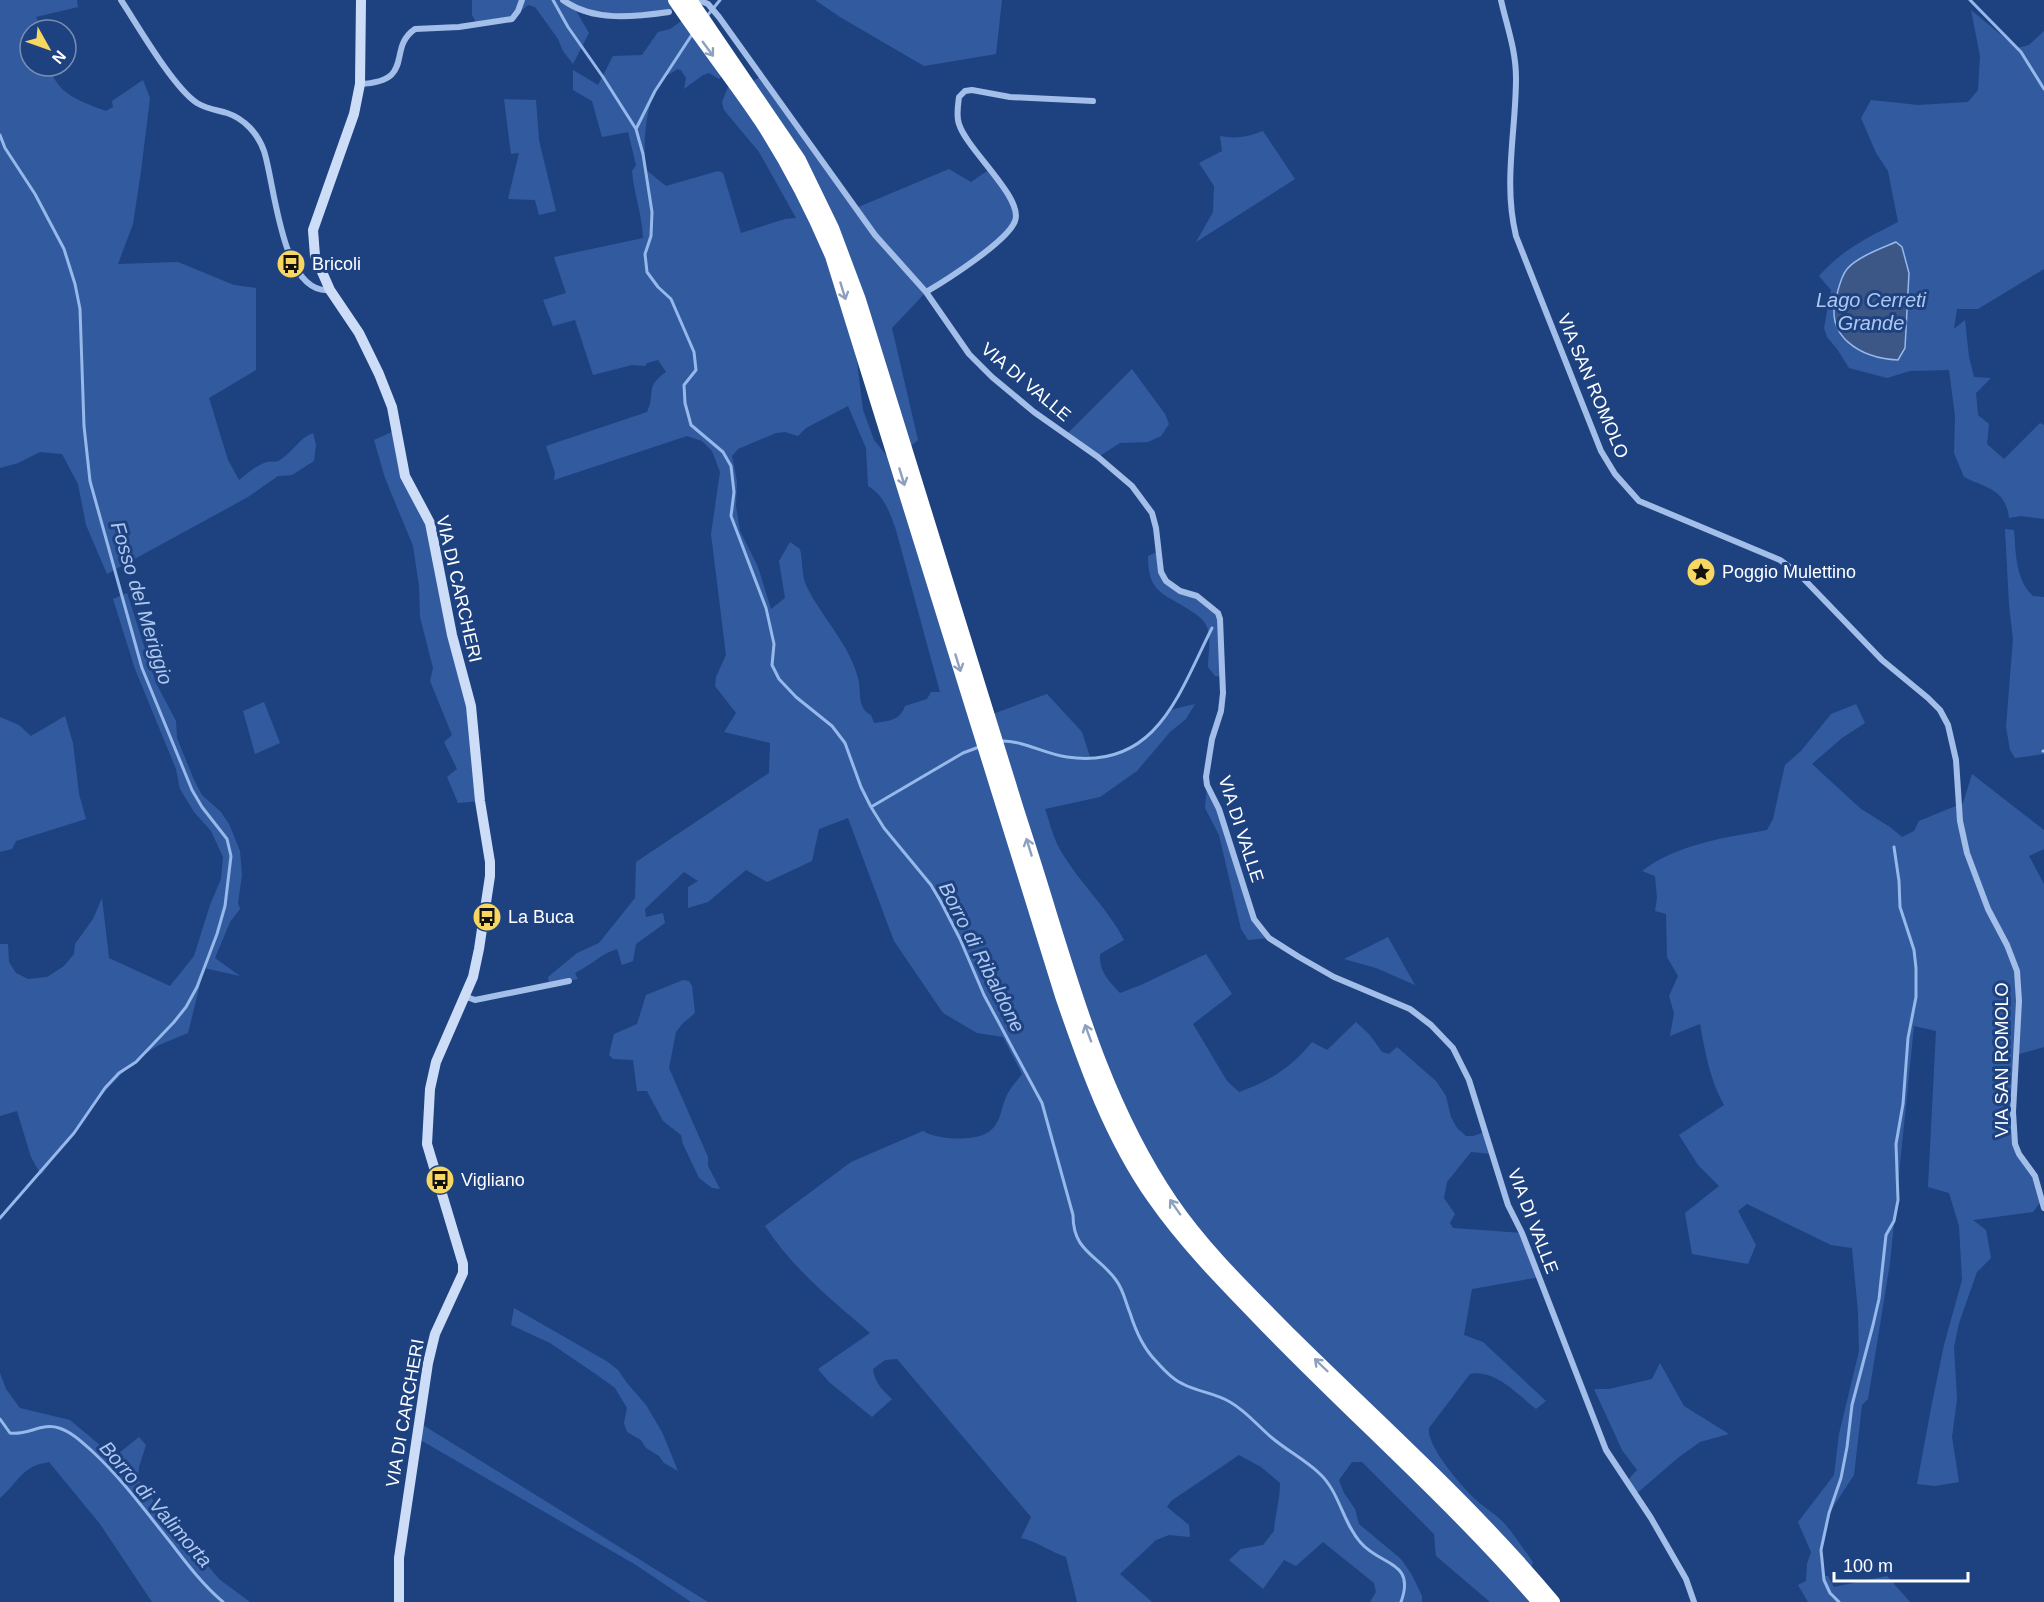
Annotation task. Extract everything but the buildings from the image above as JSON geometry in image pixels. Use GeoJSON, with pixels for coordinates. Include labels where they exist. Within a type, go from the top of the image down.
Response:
{"type":"FeatureCollection","features":[{"type":"Feature","properties":{"kind":"highway"},"geometry":{"type":"LineString","coordinates":[[695,1],[799,160],[832,228],[863,312],[1062,959],[1101,1070],[1133,1138],[1176,1209],[1226,1269],[1508,1551],[1553,1602]]}},
{"type":"Feature","properties":{"kind":"highway"},"geometry":{"type":"LineString","coordinates":[[672,6],[760,120],[810,205],[832,256],[1062,996],[1093,1083],[1117,1135],[1153,1197],[1173,1225],[1217,1274],[1295,1356],[1421,1478],[1539,1602]]}},
{"type":"Feature","properties":{"kind":"street"},"geometry":{"type":"LineString","coordinates":[[121,0],[177,82],[196,102],[240,119],[259,138],[282,230],[298,273],[312,287],[330,290]]}},
{"type":"Feature","properties":{"kind":"street","name":"VIA DI CARCHERI"},"geometry":{"type":"LineString","coordinates":[[361,0],[360,84],[354,114],[313,230],[315,256],[330,290],[359,333],[380,374],[392,407],[405,476],[430,524],[452,635],[471,706],[480,801],[490,862],[490,876],[473,977],[436,1062],[430,1089],[427,1144],[463,1264],[463,1273],[435,1334],[428,1363],[400,1548],[399,1602]]}},
{"type":"Feature","properties":{"kind":"street"},"geometry":{"type":"LineString","coordinates":[[360,84],[376,83],[390,77],[399,62],[406,38],[415,29],[459,27],[512,19],[518,12],[522,0]]}},
{"type":"Feature","properties":{"kind":"street"},"geometry":{"type":"LineString","coordinates":[[564,0],[575,8],[589,13],[642,16],[672,6]]}},
{"type":"Feature","properties":{"kind":"street","name":"VIA SAN ROMOLO"},"geometry":{"type":"LineString","coordinates":[[1501,0],[1516,59],[1509,183],[1516,236],[1597,441],[1615,474],[1639,501],[1780,560],[1799,573],[1882,660],[1940,710],[1948,725],[1956,760],[1960,821],[1967,853],[1988,909],[2007,945],[2017,971],[2019,1001],[2013,1112],[2015,1144],[2019,1154],[2035,1176],[2044,1208]]}},
{"type":"Feature","properties":{"kind":"street","name":"VIA DI VALLE"},"geometry":{"type":"LineString","coordinates":[[695,1],[710,6],[875,235],[926,292],[969,354],[992,377],[1034,412],[1098,457],[1132,486],[1152,513],[1161,572],[1166,581],[1180,591],[1197,596],[1218,613],[1223,693],[1206,777],[1207,785],[1219,809],[1254,919],[1269,938],[1299,957],[1335,977],[1410,1009],[1431,1025],[1453,1048],[1469,1080],[1508,1205],[1522,1233],[1606,1450],[1651,1518],[1686,1579],[1694,1602]]}},
{"type":"Feature","properties":{"kind":"street"},"geometry":{"type":"LineString","coordinates":[[926,292],[941,284],[1005,237],[1016,220],[1017,210],[1014,203],[986,163],[966,140],[958,122],[959,97],[972,90],[1010,97],[1093,101]]}},
{"type":"Feature","properties":{"kind":"street"},"geometry":{"type":"LineString","coordinates":[[464,996],[475,1000],[569,981]]}},
{"type":"Feature","properties":{"kind":"shaded area"},"geometry":{"type":"Polygon","coordinates":[[[0,0],[77,0],[78,7],[36,18],[18,18],[18,78],[54,78],[57,84],[71,96],[106,111],[113,107],[112,101],[143,80],[150,98],[141,171],[133,224],[118,264],[178,262],[234,285],[256,288],[256,370],[209,398],[228,460],[239,480],[259,465],[280,460],[303,438],[313,433],[316,445],[314,461],[292,475],[278,476],[248,497],[107,574],[86,525],[78,484],[62,454],[40,452],[18,463],[0,468],[0,0]]]}},
{"type":"Feature","properties":{"kind":"shaded area"},"geometry":{"type":"Polygon","coordinates":[[[472,0],[675,0],[680,8],[654,14],[614,14],[575,9],[589,33],[573,64],[535,7],[528,5],[512,19],[477,24],[472,15],[472,0]]]}},
{"type":"Feature","properties":{"kind":"shaded area"},"geometry":{"type":"Polygon","coordinates":[[[815,0],[1002,0],[996,54],[924,66],[815,0]]]}},
{"type":"Feature","properties":{"kind":"shaded area"},"geometry":{"type":"Polygon","coordinates":[[[1971,10],[2017,48],[2029,45],[2044,31],[2044,269],[1978,309],[1957,309],[1954,329],[1965,320],[1969,357],[1974,377],[1991,378],[1976,393],[1978,415],[1989,424],[1987,444],[2004,459],[2040,423],[2044,425],[2044,519],[2021,516],[2009,518],[2004,501],[1999,495],[1964,477],[1954,453],[1955,416],[1949,370],[1910,371],[1887,378],[1849,368],[1827,337],[1824,328],[1831,290],[1819,276],[1846,251],[1898,222],[1888,171],[1876,153],[1861,118],[1871,100],[1918,105],[1968,102],[1978,90],[1980,56],[1971,10]],[[1893,244],[1868,255],[1845,271],[1834,301],[1875,356],[1898,360],[1893,244]]]}},
{"type":"Feature","properties":{"kind":"shaded area"},"geometry":{"type":"Polygon","coordinates":[[[687,17],[726,73],[719,79],[709,73],[703,75],[684,89],[686,78],[681,70],[677,69],[662,79],[652,97],[646,123],[646,170],[666,186],[718,171],[723,173],[741,233],[785,219],[796,218],[759,152],[724,110],[722,102],[731,80],[810,205],[856,354],[863,410],[874,440],[901,473],[1062,996],[1140,1177],[1539,1602],[1490,1602],[1436,1556],[1434,1534],[1362,1462],[1352,1462],[1339,1480],[1344,1493],[1355,1509],[1359,1524],[1401,1559],[1412,1575],[1422,1596],[1422,1602],[1370,1602],[1376,1592],[1374,1583],[1323,1542],[1296,1566],[1284,1560],[1263,1589],[1229,1560],[1241,1549],[1263,1545],[1274,1531],[1280,1483],[1261,1467],[1239,1455],[1171,1501],[1167,1507],[1189,1525],[1190,1537],[1169,1535],[1156,1540],[1120,1574],[1152,1602],[1077,1602],[1066,1557],[1021,1538],[1031,1517],[897,1359],[885,1360],[873,1369],[877,1382],[892,1399],[872,1417],[829,1382],[818,1369],[870,1333],[801,1270],[765,1226],[851,1162],[923,1131],[947,1138],[984,1135],[994,1127],[999,1119],[1007,1094],[1022,1074],[1003,1037],[977,1033],[943,1013],[894,941],[848,818],[819,829],[812,861],[767,882],[746,870],[708,902],[688,908],[688,887],[698,881],[684,872],[645,909],[646,917],[663,913],[665,923],[636,944],[633,961],[622,965],[617,949],[606,953],[575,973],[578,979],[549,985],[548,977],[577,953],[599,943],[635,898],[636,862],[769,773],[770,743],[724,732],[736,713],[715,686],[716,677],[726,655],[711,534],[720,472],[712,451],[702,441],[687,436],[554,480],[555,473],[546,446],[647,412],[653,386],[666,372],[658,360],[647,363],[645,366],[632,365],[593,375],[575,320],[553,326],[543,300],[566,293],[554,257],[643,238],[632,171],[636,165],[628,132],[602,137],[592,101],[573,90],[573,70],[598,85],[613,56],[642,55],[658,32],[670,29],[687,17]],[[848,406],[806,428],[798,436],[785,432],[776,433],[738,449],[732,456],[737,481],[736,506],[740,531],[758,567],[771,609],[785,598],[779,561],[790,542],[800,549],[803,576],[812,597],[842,642],[854,665],[861,704],[871,715],[874,723],[893,719],[900,715],[905,706],[927,699],[931,692],[940,692],[896,530],[882,499],[868,486],[866,448],[848,406]]]}},
{"type":"Feature","properties":{"kind":"shaded area"},"geometry":{"type":"Polygon","coordinates":[[[760,77],[856,208],[949,169],[971,182],[990,169],[1017,210],[1005,237],[926,292],[892,328],[918,440],[906,450],[859,300],[748,84],[760,77]]]}},
{"type":"Feature","properties":{"kind":"shaded area"},"geometry":{"type":"Polygon","coordinates":[[[504,99],[536,100],[539,140],[556,211],[539,215],[535,200],[508,199],[519,153],[511,154],[504,99]]]}},
{"type":"Feature","properties":{"kind":"shaded area"},"geometry":{"type":"Polygon","coordinates":[[[1263,131],[1295,179],[1196,242],[1213,212],[1214,186],[1199,163],[1222,151],[1220,136],[1242,137],[1263,131]]]}},
{"type":"Feature","properties":{"kind":"shaded area"},"geometry":{"type":"Polygon","coordinates":[[[1132,369],[1165,414],[1169,424],[1161,436],[1148,442],[1120,443],[1098,457],[1066,435],[1132,369]]]}},
{"type":"Feature","properties":{"kind":"shaded area"},"geometry":{"type":"Polygon","coordinates":[[[396,430],[405,476],[430,523],[471,706],[480,801],[458,803],[447,777],[457,769],[444,742],[452,735],[430,681],[433,668],[420,617],[419,586],[413,546],[385,478],[374,440],[396,430]]]}},
{"type":"Feature","properties":{"kind":"shaded area"},"geometry":{"type":"Polygon","coordinates":[[[2005,529],[2014,530],[2016,557],[2027,589],[2033,596],[2044,597],[2044,754],[2015,758],[2010,750],[2006,727],[2013,639],[2005,529]]]}},
{"type":"Feature","properties":{"kind":"shaded area"},"geometry":{"type":"Polygon","coordinates":[[[1159,551],[1166,582],[1197,596],[1218,613],[1223,677],[1215,676],[1208,667],[1209,639],[1204,622],[1194,613],[1160,592],[1151,579],[1148,556],[1159,551]]]}},
{"type":"Feature","properties":{"kind":"shaded area"},"geometry":{"type":"Polygon","coordinates":[[[127,593],[156,683],[176,721],[177,738],[194,780],[202,795],[221,812],[229,824],[240,851],[242,875],[238,903],[240,909],[230,922],[215,958],[240,976],[204,968],[188,1033],[154,1048],[121,1074],[93,1106],[41,1175],[31,1157],[17,1111],[0,1116],[0,944],[8,944],[9,962],[16,973],[28,979],[47,977],[64,966],[74,954],[75,944],[93,919],[102,898],[109,958],[170,986],[194,956],[221,879],[223,857],[211,831],[194,812],[180,789],[176,769],[135,669],[113,599],[127,593]]]}},
{"type":"Feature","properties":{"kind":"shaded area"},"geometry":{"type":"Polygon","coordinates":[[[1047,694],[1082,732],[1091,760],[1136,744],[1155,730],[1170,710],[1195,704],[1186,719],[1170,732],[1137,771],[1100,797],[1045,809],[1055,840],[1064,857],[1117,927],[1124,940],[1100,954],[1103,971],[1120,993],[1206,954],[1232,994],[1193,1024],[1227,1081],[1239,1092],[1280,1072],[1297,1059],[1312,1042],[1327,1050],[1356,1022],[1370,1035],[1382,1052],[1389,1054],[1397,1047],[1436,1081],[1446,1096],[1451,1117],[1457,1128],[1466,1136],[1485,1132],[1492,1154],[1471,1152],[1447,1182],[1444,1198],[1455,1214],[1450,1223],[1453,1228],[1522,1233],[1540,1277],[1472,1289],[1464,1335],[1483,1342],[1546,1401],[1536,1409],[1497,1379],[1479,1373],[1470,1374],[1429,1428],[1433,1445],[1455,1477],[1476,1500],[1502,1521],[1533,1562],[1529,1574],[1211,1252],[1121,1116],[987,716],[1047,694]]]}},
{"type":"Feature","properties":{"kind":"shaded area"},"geometry":{"type":"Polygon","coordinates":[[[264,702],[280,743],[255,754],[243,711],[264,702]]]}},
{"type":"Feature","properties":{"kind":"shaded area"},"geometry":{"type":"Polygon","coordinates":[[[1856,704],[1865,723],[1842,738],[1812,764],[1861,809],[1902,837],[1914,831],[1919,821],[1963,803],[1972,774],[2044,830],[2044,849],[2029,856],[2044,884],[2044,1047],[2016,1055],[2015,1144],[2035,1176],[2042,1200],[2033,1212],[1973,1220],[1986,1230],[1991,1258],[1977,1272],[1959,1323],[1954,1347],[1957,1399],[1952,1437],[1959,1482],[1935,1486],[1917,1484],[1944,1345],[1962,1280],[1959,1226],[1949,1193],[1928,1187],[1936,1031],[1914,1026],[1890,1263],[1868,1399],[1862,1405],[1854,1475],[1829,1513],[1821,1550],[1823,1576],[1828,1576],[1834,1587],[1887,1576],[1910,1602],[1808,1602],[1798,1585],[1806,1581],[1807,1564],[1811,1552],[1798,1522],[1834,1475],[1839,1434],[1859,1351],[1852,1248],[1831,1245],[1747,1204],[1738,1211],[1756,1245],[1748,1264],[1692,1254],[1685,1213],[1719,1186],[1698,1165],[1679,1135],[1724,1105],[1712,1076],[1700,1024],[1670,1036],[1674,1013],[1669,996],[1678,976],[1667,957],[1666,914],[1655,911],[1657,898],[1655,876],[1642,871],[1670,854],[1686,848],[1718,839],[1767,830],[1773,819],[1785,765],[1801,751],[1831,714],[1856,704]]]}},
{"type":"Feature","properties":{"kind":"shaded area"},"geometry":{"type":"Polygon","coordinates":[[[65,716],[73,743],[79,794],[86,819],[16,841],[12,849],[0,852],[0,717],[19,725],[31,736],[65,716]]]}},
{"type":"Feature","properties":{"kind":"shaded area"},"geometry":{"type":"Polygon","coordinates":[[[1207,785],[1219,809],[1254,919],[1269,938],[1248,940],[1241,929],[1219,835],[1205,808],[1207,785]]]}},
{"type":"Feature","properties":{"kind":"shaded area"},"geometry":{"type":"Polygon","coordinates":[[[1388,937],[1415,985],[1376,968],[1344,959],[1388,937]]]}},
{"type":"Feature","properties":{"kind":"shaded area"},"geometry":{"type":"Polygon","coordinates":[[[683,980],[689,981],[692,986],[695,1013],[676,1032],[669,1068],[708,1157],[708,1166],[720,1189],[712,1188],[699,1178],[681,1135],[663,1121],[647,1091],[637,1091],[633,1060],[613,1059],[609,1055],[614,1034],[637,1024],[646,995],[683,980]]]}},
{"type":"Feature","properties":{"kind":"shaded area"},"geometry":{"type":"Polygon","coordinates":[[[514,1308],[618,1370],[646,1405],[662,1432],[678,1471],[646,1448],[641,1440],[627,1432],[624,1423],[627,1408],[615,1388],[550,1343],[511,1325],[514,1308]]]}},
{"type":"Feature","properties":{"kind":"shaded area"},"geometry":{"type":"Polygon","coordinates":[[[1660,1363],[1684,1406],[1729,1434],[1700,1442],[1636,1494],[1627,1481],[1637,1470],[1622,1450],[1594,1389],[1609,1389],[1652,1379],[1660,1363]]]}},
{"type":"Feature","properties":{"kind":"shaded area"},"geometry":{"type":"Polygon","coordinates":[[[0,1373],[6,1389],[20,1408],[70,1420],[114,1457],[139,1437],[146,1445],[138,1479],[155,1503],[174,1519],[219,1579],[250,1602],[152,1602],[100,1524],[49,1462],[26,1471],[0,1498],[0,1373]]]}},
{"type":"Feature","properties":{"kind":"shaded area"},"geometry":{"type":"Polygon","coordinates":[[[418,1422],[708,1602],[691,1602],[636,1565],[424,1442],[416,1437],[418,1422]]]}},
{"type":"Feature","properties":{"kind":"water","name":"Lago Cerreti Grande"},"geometry":{"type":"Polygon","coordinates":[[[1896,242],[1902,247],[1909,273],[1905,348],[1898,360],[1871,355],[1848,342],[1840,333],[1835,322],[1834,309],[1840,284],[1847,269],[1863,257],[1896,242]]]}},
{"type":"Feature","properties":{"kind":"waterway","name":"Borro di Ribaldone"},"geometry":{"type":"LineString","coordinates":[[553,0],[568,27],[636,129],[643,154],[652,212],[651,236],[645,254],[647,272],[671,299],[694,352],[696,370],[684,385],[685,403],[691,425],[723,452],[731,466],[734,492],[731,516],[766,608],[774,644],[772,665],[779,679],[796,697],[832,726],[845,743],[871,807],[884,828],[931,885],[941,902],[984,995],[1042,1103],[1077,1237],[1087,1252],[1109,1271],[1119,1284],[1137,1332],[1148,1351],[1176,1380],[1236,1406],[1277,1442],[1319,1473],[1332,1489],[1349,1526],[1361,1543],[1400,1571],[1404,1579],[1401,1602]]}},
{"type":"Feature","properties":{"kind":"waterway","name":"Borro di Ribaldone"},"geometry":{"type":"LineString","coordinates":[[707,16],[720,0]]}},
{"type":"Feature","properties":{"kind":"waterway"},"geometry":{"type":"LineString","coordinates":[[1970,0],[2021,52],[2044,89]]}},
{"type":"Feature","properties":{"kind":"waterway","name":"Borro di Ribaldone"},"geometry":{"type":"LineString","coordinates":[[636,129],[655,91],[693,33]]}},
{"type":"Feature","properties":{"kind":"waterway","name":"Fosso del Meriggio"},"geometry":{"type":"LineString","coordinates":[[0,135],[5,148],[35,194],[64,249],[75,284],[80,309],[84,426],[90,481],[142,668],[192,790],[227,839],[231,856],[225,906],[217,934],[197,987],[186,1007],[136,1062],[119,1073],[105,1088],[74,1133],[0,1218]]}},
{"type":"Feature","properties":{"kind":"waterway"},"geometry":{"type":"LineString","coordinates":[[1000,741],[1009,741],[1067,757],[1098,758],[1123,751],[1144,739],[1161,722],[1175,701],[1212,628]]}},
{"type":"Feature","properties":{"kind":"waterway"},"geometry":{"type":"LineString","coordinates":[[871,807],[963,753],[979,747]]}},
{"type":"Feature","properties":{"kind":"waterway"},"geometry":{"type":"LineString","coordinates":[[1839,1602],[1830,1593],[1824,1580],[1821,1550],[1829,1513],[1841,1478],[1852,1405],[1879,1299],[1886,1235],[1894,1221],[1898,1200],[1896,1144],[1903,1104],[1908,1038],[1916,997],[1914,950],[1900,907],[1894,847]]}},
{"type":"Feature","properties":{"kind":"waterway","name":"Borro di Valimorta"},"geometry":{"type":"LineString","coordinates":[[0,1419],[10,1433],[53,1427],[68,1432],[81,1442],[124,1484],[196,1574],[223,1602]]}},
{"type":"Feature","properties":{"kind":"place","name":"Bricoli"},"geometry":{"type":"Point","coordinates":[291,264]}},
{"type":"Feature","properties":{"kind":"place","name":"Poggio Mulettino"},"geometry":{"type":"Point","coordinates":[1701,572]}},
{"type":"Feature","properties":{"kind":"place","name":"La Buca"},"geometry":{"type":"Point","coordinates":[487,917]}},
{"type":"Feature","properties":{"kind":"place","name":"Vigliano"},"geometry":{"type":"Point","coordinates":[440,1180]}}]}
